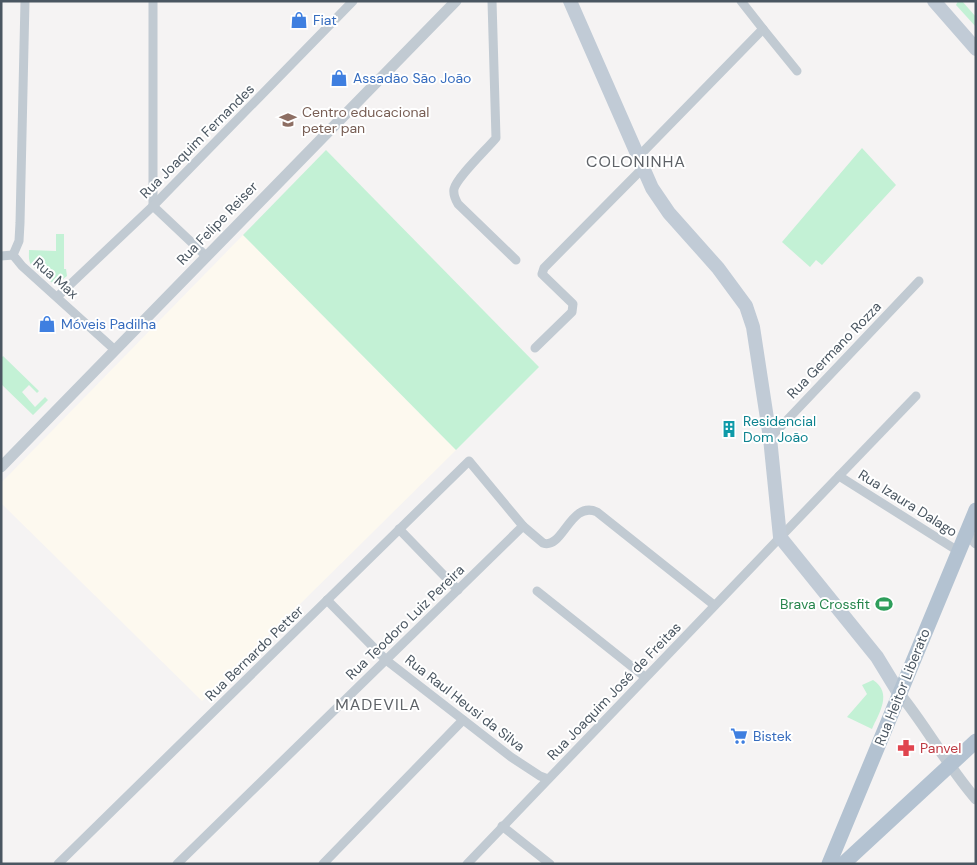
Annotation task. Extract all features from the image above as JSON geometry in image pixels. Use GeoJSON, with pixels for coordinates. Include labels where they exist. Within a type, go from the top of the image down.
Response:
{"type":"FeatureCollection","features":[{"type":"Feature","properties":{"kind":"main road"},"geometry":{"type":"LineString","coordinates":[[570,1],[652,188],[669,214],[718,268],[746,306],[752,328],[770,438],[780,537],[877,657],[900,692]]}},
{"type":"Feature","properties":{"kind":"main road"},"geometry":{"type":"LineString","coordinates":[[934,1],[976,49]]}},
{"type":"Feature","properties":{"kind":"main road","name":"Rua Heitor Liberato"},"geometry":{"type":"LineString","coordinates":[[829,864],[958,551],[971,538],[976,510]]}},
{"type":"Feature","properties":{"kind":"main road"},"geometry":{"type":"LineString","coordinates":[[843,864],[976,742]]}},
{"type":"Feature","properties":{"kind":"street"},"geometry":{"type":"LineString","coordinates":[[1,256],[13,255],[18,241],[20,223],[25,1]]}},
{"type":"Feature","properties":{"kind":"street"},"geometry":{"type":"LineString","coordinates":[[153,1],[153,206],[206,256]]}},
{"type":"Feature","properties":{"kind":"street","name":"Rua Joaquim Fernandes"},"geometry":{"type":"LineString","coordinates":[[57,297],[153,206],[353,1]]}},
{"type":"Feature","properties":{"kind":"street","name":"Rua Felipe Reiser"},"geometry":{"type":"LineString","coordinates":[[1,467],[456,1]]}},
{"type":"Feature","properties":{"kind":"street"},"geometry":{"type":"LineString","coordinates":[[492,1],[496,138],[460,178],[453,191],[454,198],[458,204],[516,260]]}},
{"type":"Feature","properties":{"kind":"street"},"geometry":{"type":"LineString","coordinates":[[741,1],[796,71]]}},
{"type":"Feature","properties":{"kind":"street"},"geometry":{"type":"LineString","coordinates":[[535,348],[574,308],[573,304],[542,274],[544,268],[763,29]]}},
{"type":"Feature","properties":{"kind":"street","name":"Rua Max"},"geometry":{"type":"LineString","coordinates":[[13,255],[22,266],[115,350]]}},
{"type":"Feature","properties":{"kind":"street","name":"Rua Germano Rozza"},"geometry":{"type":"LineString","coordinates":[[770,438],[919,282]]}},
{"type":"Feature","properties":{"kind":"street"},"geometry":{"type":"LineString","coordinates":[[839,476],[916,396]]}},
{"type":"Feature","properties":{"kind":"street","name":"Rua Bernardo Petter"},"geometry":{"type":"LineString","coordinates":[[58,864],[469,461],[523,526]]}},
{"type":"Feature","properties":{"kind":"street","name":"Rua Izaura Dalago"},"geometry":{"type":"LineString","coordinates":[[780,537],[839,476],[958,551]]}},
{"type":"Feature","properties":{"kind":"street"},"geometry":{"type":"LineString","coordinates":[[523,526],[543,543],[550,544],[579,513],[591,509],[714,605]]}},
{"type":"Feature","properties":{"kind":"street","name":"Rua Teodoro Luiz Pereira"},"geometry":{"type":"LineString","coordinates":[[177,864],[523,526]]}},
{"type":"Feature","properties":{"kind":"street"},"geometry":{"type":"LineString","coordinates":[[399,530],[458,590]]}},
{"type":"Feature","properties":{"kind":"street","name":"Rua Joaquim José de Freitas"},"geometry":{"type":"LineString","coordinates":[[467,864],[780,537]]}},
{"type":"Feature","properties":{"kind":"street"},"geometry":{"type":"LineString","coordinates":[[537,591],[645,677]]}},
{"type":"Feature","properties":{"kind":"street","name":"Rua Raul Heusi da Silva"},"geometry":{"type":"LineString","coordinates":[[327,600],[386,660],[511,757],[540,776],[548,779]]}},
{"type":"Feature","properties":{"kind":"street"},"geometry":{"type":"LineString","coordinates":[[900,692],[949,766],[976,799]]}},
{"type":"Feature","properties":{"kind":"street"},"geometry":{"type":"LineString","coordinates":[[323,864],[463,720]]}},
{"type":"Feature","properties":{"kind":"street"},"geometry":{"type":"LineString","coordinates":[[502,826],[550,864]]}},
{"type":"Feature","properties":{"kind":"shaded area"},"geometry":{"type":"Polygon","coordinates":[[[243,235],[456,450],[202,701],[1,503],[1,483],[243,235]]]}},
{"type":"Feature","properties":{"kind":"green space"},"geometry":{"type":"Polygon","coordinates":[[[958,1],[962,1],[976,17],[976,27],[956,5],[958,1]]]}},
{"type":"Feature","properties":{"kind":"green space"},"geometry":{"type":"Polygon","coordinates":[[[862,148],[896,185],[822,265],[816,260],[810,267],[782,242],[862,148]]]}},
{"type":"Feature","properties":{"kind":"green space"},"geometry":{"type":"Polygon","coordinates":[[[326,150],[539,367],[456,450],[243,235],[326,150]]]}},
{"type":"Feature","properties":{"kind":"green space"},"geometry":{"type":"Polygon","coordinates":[[[56,234],[64,234],[64,269],[66,269],[67,276],[55,285],[32,266],[29,260],[29,250],[56,251],[56,234]]]}},
{"type":"Feature","properties":{"kind":"green space"},"geometry":{"type":"Polygon","coordinates":[[[3,356],[39,391],[37,393],[29,385],[22,392],[35,407],[45,397],[48,400],[33,415],[1,384],[1,358],[3,356]]]}},
{"type":"Feature","properties":{"kind":"green space"},"geometry":{"type":"Polygon","coordinates":[[[873,680],[882,691],[883,703],[872,729],[847,717],[867,694],[862,685],[873,680]]]}},
{"type":"Feature","properties":{"kind":"place","name":"Fiat"},"geometry":{"type":"Point","coordinates":[299,20]}},
{"type":"Feature","properties":{"kind":"place","name":"Assadão São João"},"geometry":{"type":"Point","coordinates":[339,78]}},
{"type":"Feature","properties":{"kind":"place","name":"Centro educacional peter pan"},"geometry":{"type":"Point","coordinates":[288,120]}},
{"type":"Feature","properties":{"kind":"place","name":"Móveis Padilha"},"geometry":{"type":"Point","coordinates":[47,324]}},
{"type":"Feature","properties":{"kind":"place","name":"Residencial Dom João"},"geometry":{"type":"Point","coordinates":[729,429]}},
{"type":"Feature","properties":{"kind":"place","name":"Brava Crossfit"},"geometry":{"type":"Point","coordinates":[884,604]}},
{"type":"Feature","properties":{"kind":"place","name":"Bistek"},"geometry":{"type":"Point","coordinates":[739,736]}},
{"type":"Feature","properties":{"kind":"place","name":"Panvel"},"geometry":{"type":"Point","coordinates":[906,748]}},
{"type":"Feature","properties":{"kind":"district","name":"COLONINHA"},"geometry":{"type":"Point","coordinates":[636,161]}},
{"type":"Feature","properties":{"kind":"district","name":"MADEVILA"},"geometry":{"type":"Point","coordinates":[378,704]}}]}
